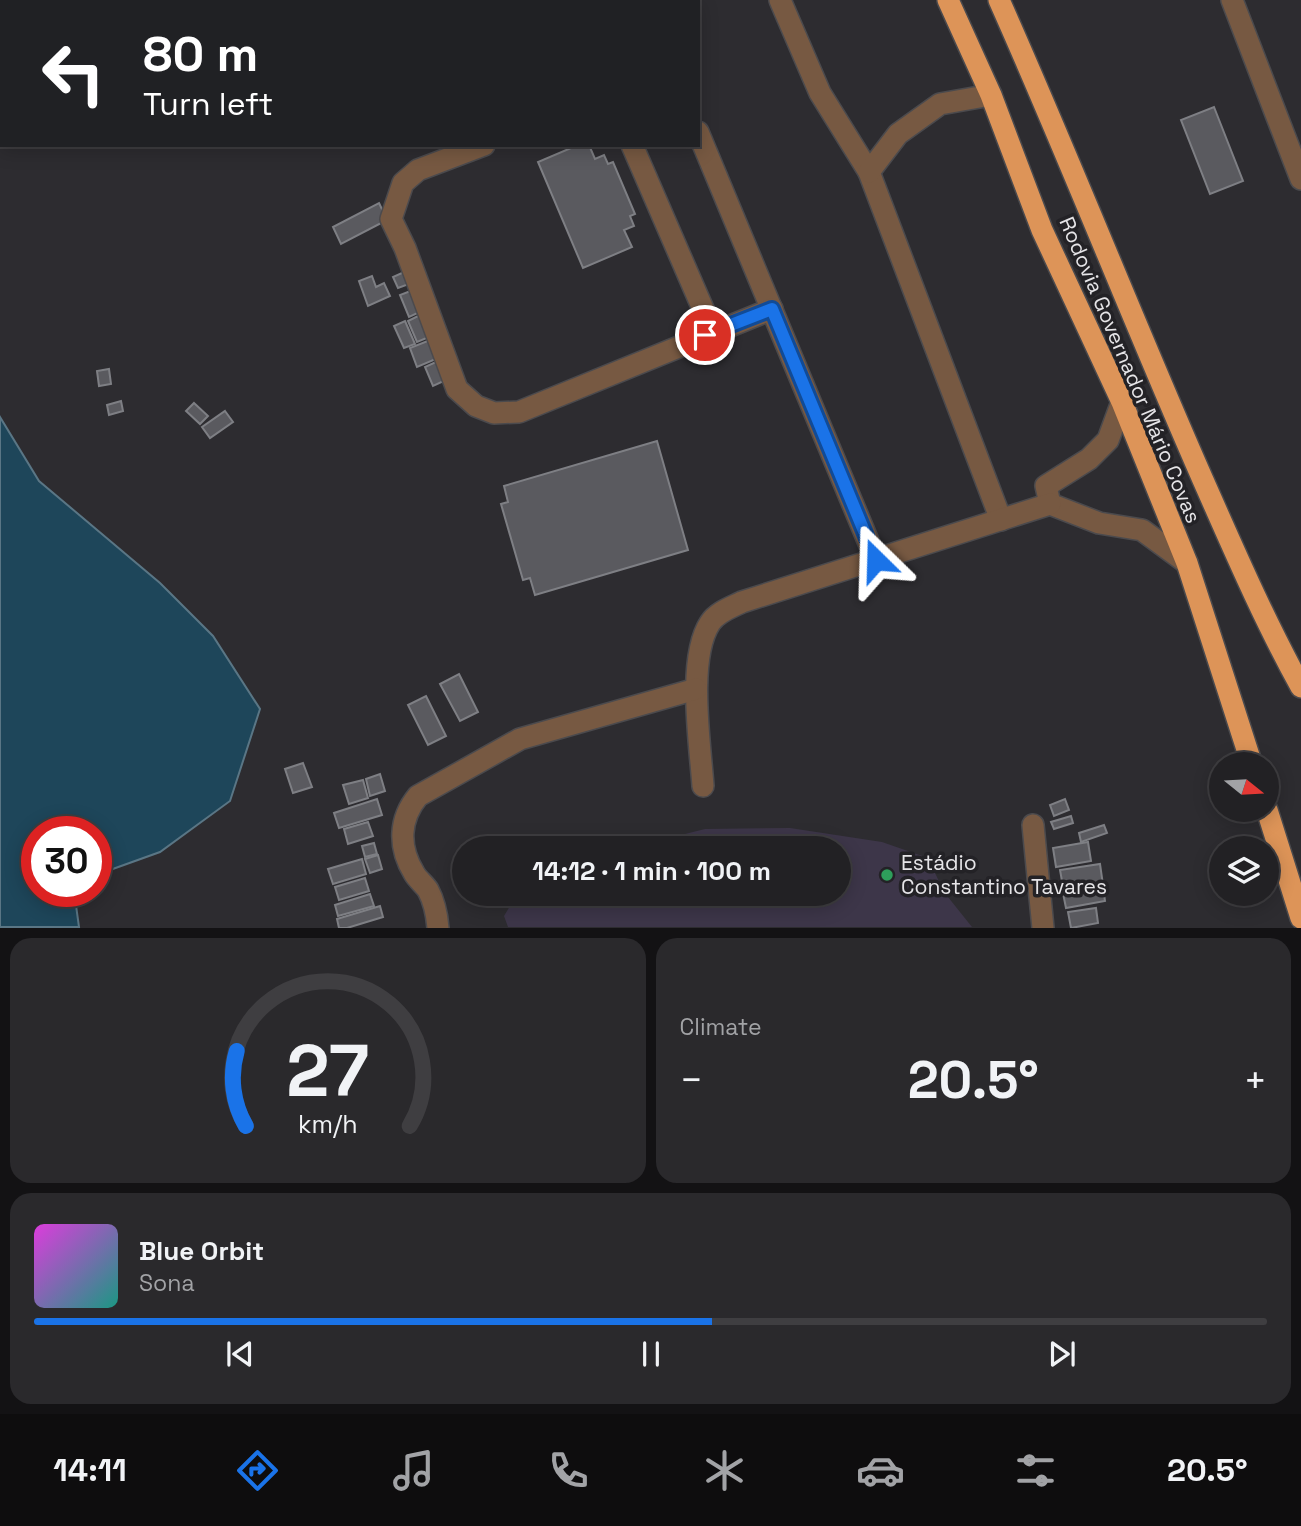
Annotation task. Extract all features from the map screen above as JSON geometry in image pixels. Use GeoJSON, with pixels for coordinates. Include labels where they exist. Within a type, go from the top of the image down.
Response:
{"type":"FeatureCollection","features":[{"type":"Feature","properties":{"kind":"highway","name":"Rodovia Governador Mário Covas"},"geometry":{"type":"LineString","coordinates":[[948,0],[991,95],[1042,230],[1122,402],[1187,563],[1248,752]]}},
{"type":"Feature","properties":{"kind":"highway","name":"Rodovia Governador Mário Covas"},"geometry":{"type":"LineString","coordinates":[[999,0],[1052,119],[1181,430],[1270,631],[1301,687]]}},
{"type":"Feature","properties":{"kind":"highway"},"geometry":{"type":"LineString","coordinates":[[1270,822],[1301,918]]}},
{"type":"Feature","properties":{"kind":"street"},"geometry":{"type":"LineString","coordinates":[[780,0],[820,93],[869,172],[1000,520]]}},
{"type":"Feature","properties":{"kind":"street"},"geometry":{"type":"LineString","coordinates":[[1232,0],[1301,179]]}},
{"type":"Feature","properties":{"kind":"street"},"geometry":{"type":"LineString","coordinates":[[869,172],[898,134],[940,104],[991,95]]}},
{"type":"Feature","properties":{"kind":"street"},"geometry":{"type":"LineString","coordinates":[[700,137],[876,560]]}},
{"type":"Feature","properties":{"kind":"street"},"geometry":{"type":"LineString","coordinates":[[479,147],[418,170],[403,183],[391,219],[410,261],[457,389],[476,406],[494,413],[519,412],[772,309]]}},
{"type":"Feature","properties":{"kind":"street"},"geometry":{"type":"LineString","coordinates":[[633,147],[713,332]]}},
{"type":"Feature","properties":{"kind":"street"},"geometry":{"type":"LineString","coordinates":[[1050,504],[1046,486],[1089,459],[1108,440],[1122,402]]}},
{"type":"Feature","properties":{"kind":"street"},"geometry":{"type":"LineString","coordinates":[[703,786],[696,689],[702,646],[711,621],[742,602],[1050,504],[1099,523],[1142,530],[1187,563]]}},
{"type":"Feature","properties":{"kind":"street"},"geometry":{"type":"LineString","coordinates":[[438,928],[428,891],[413,872],[403,846],[402,824],[409,807],[418,796],[520,739],[696,689]]}},
{"type":"Feature","properties":{"kind":"street"},"geometry":{"type":"LineString","coordinates":[[1032,825],[1043,928]]}},
{"type":"Feature","properties":{"kind":"shaded area","name":"Estádio Constantino Tavares"},"geometry":{"type":"Polygon","coordinates":[[[790,828],[843,836],[677,836],[705,829],[790,828]]]}},
{"type":"Feature","properties":{"kind":"shaded area","name":"Estádio Constantino Tavares"},"geometry":{"type":"Polygon","coordinates":[[[851,837],[882,842],[928,858],[944,892],[972,927],[508,927],[504,916],[510,906],[851,906],[851,837]]]}},
{"type":"Feature","properties":{"kind":"water"},"geometry":{"type":"Polygon","coordinates":[[[0,417],[39,481],[160,583],[213,636],[260,709],[230,801],[160,852],[112,869],[112,816],[21,816],[21,907],[76,907],[79,927],[0,927],[0,417]]]}},
{"type":"Feature","properties":{"kind":"building"},"geometry":{"type":"Polygon","coordinates":[[[1214,107],[1243,181],[1210,194],[1181,120],[1214,107]]]}},
{"type":"Feature","properties":{"kind":"building"},"geometry":{"type":"Polygon","coordinates":[[[573,147],[590,147],[595,159],[604,155],[608,164],[613,162],[635,214],[630,216],[634,226],[624,230],[632,247],[583,268],[538,162],[573,147]]]}},
{"type":"Feature","properties":{"kind":"building"},"geometry":{"type":"Polygon","coordinates":[[[379,203],[387,220],[341,244],[333,227],[379,203]]]}},
{"type":"Feature","properties":{"kind":"building"},"geometry":{"type":"Polygon","coordinates":[[[404,272],[409,284],[398,288],[393,277],[404,272]]]}},
{"type":"Feature","properties":{"kind":"building"},"geometry":{"type":"Polygon","coordinates":[[[372,276],[376,287],[384,283],[390,296],[368,306],[359,281],[372,276]]]}},
{"type":"Feature","properties":{"kind":"building"},"geometry":{"type":"Polygon","coordinates":[[[413,290],[422,311],[409,317],[400,295],[413,290]]]}},
{"type":"Feature","properties":{"kind":"building"},"geometry":{"type":"Polygon","coordinates":[[[424,313],[434,335],[417,342],[408,321],[424,313]]]}},
{"type":"Feature","properties":{"kind":"building"},"geometry":{"type":"Polygon","coordinates":[[[405,321],[415,344],[404,348],[394,326],[405,321]]]}},
{"type":"Feature","properties":{"kind":"building"},"geometry":{"type":"Polygon","coordinates":[[[435,338],[443,356],[417,367],[410,348],[435,338]]]}},
{"type":"Feature","properties":{"kind":"building"},"geometry":{"type":"Polygon","coordinates":[[[438,361],[446,380],[433,386],[425,367],[438,361]]]}},
{"type":"Feature","properties":{"kind":"building"},"geometry":{"type":"Polygon","coordinates":[[[109,369],[111,384],[99,386],[97,371],[109,369]]]}},
{"type":"Feature","properties":{"kind":"building"},"geometry":{"type":"Polygon","coordinates":[[[121,401],[123,411],[109,415],[107,405],[121,401]]]}},
{"type":"Feature","properties":{"kind":"building"},"geometry":{"type":"Polygon","coordinates":[[[194,403],[208,416],[200,424],[186,411],[194,403]]]}},
{"type":"Feature","properties":{"kind":"building"},"geometry":{"type":"Polygon","coordinates":[[[225,411],[233,422],[210,438],[202,427],[225,411]]]}},
{"type":"Feature","properties":{"kind":"building"},"geometry":{"type":"Polygon","coordinates":[[[657,441],[688,550],[535,595],[530,578],[523,580],[501,504],[508,502],[504,486],[657,441]]]}},
{"type":"Feature","properties":{"kind":"building"},"geometry":{"type":"Polygon","coordinates":[[[459,674],[478,712],[460,721],[440,684],[459,674]]]}},
{"type":"Feature","properties":{"kind":"building"},"geometry":{"type":"Polygon","coordinates":[[[426,696],[446,736],[428,745],[408,705],[426,696]]]}},
{"type":"Feature","properties":{"kind":"building"},"geometry":{"type":"Polygon","coordinates":[[[303,763],[312,787],[293,793],[285,769],[303,763]]]}},
{"type":"Feature","properties":{"kind":"building"},"geometry":{"type":"Polygon","coordinates":[[[380,774],[385,791],[370,796],[366,779],[380,774]]]}},
{"type":"Feature","properties":{"kind":"building"},"geometry":{"type":"Polygon","coordinates":[[[363,780],[368,798],[349,804],[343,785],[363,780]]]}},
{"type":"Feature","properties":{"kind":"building"},"geometry":{"type":"Polygon","coordinates":[[[377,799],[382,815],[339,828],[334,813],[377,799]]]}},
{"type":"Feature","properties":{"kind":"building"},"geometry":{"type":"Polygon","coordinates":[[[1065,799],[1069,810],[1054,816],[1050,805],[1065,799]]]}},
{"type":"Feature","properties":{"kind":"building"},"geometry":{"type":"Polygon","coordinates":[[[1071,816],[1073,823],[1054,829],[1051,822],[1071,816]]]}},
{"type":"Feature","properties":{"kind":"building"},"geometry":{"type":"Polygon","coordinates":[[[368,822],[373,836],[348,844],[344,829],[368,822]]]}},
{"type":"Feature","properties":{"kind":"building"},"geometry":{"type":"Polygon","coordinates":[[[1104,825],[1107,833],[1081,842],[1079,833],[1104,825]]]}},
{"type":"Feature","properties":{"kind":"building"},"geometry":{"type":"Polygon","coordinates":[[[1088,842],[1091,861],[1056,867],[1053,848],[1088,842]]]}},
{"type":"Feature","properties":{"kind":"building"},"geometry":{"type":"Polygon","coordinates":[[[374,843],[377,854],[365,857],[362,846],[374,843]]]}},
{"type":"Feature","properties":{"kind":"building"},"geometry":{"type":"Polygon","coordinates":[[[378,855],[382,869],[370,873],[365,859],[378,855]]]}},
{"type":"Feature","properties":{"kind":"building"},"geometry":{"type":"Polygon","coordinates":[[[362,859],[366,874],[333,884],[328,869],[362,859]]]}},
{"type":"Feature","properties":{"kind":"building"},"geometry":{"type":"Polygon","coordinates":[[[1100,864],[1103,885],[1064,892],[1060,870],[1100,864]]]}},
{"type":"Feature","properties":{"kind":"building"},"geometry":{"type":"Polygon","coordinates":[[[365,878],[369,891],[339,900],[335,887],[365,878]]]}},
{"type":"Feature","properties":{"kind":"building"},"geometry":{"type":"Polygon","coordinates":[[[1103,887],[1105,901],[1066,908],[1063,893],[1103,887]]]}},
{"type":"Feature","properties":{"kind":"building"},"geometry":{"type":"Polygon","coordinates":[[[370,894],[374,906],[338,916],[335,905],[370,894]]]}},
{"type":"Feature","properties":{"kind":"building"},"geometry":{"type":"Polygon","coordinates":[[[380,906],[383,917],[339,928],[337,919],[380,906]]]}},
{"type":"Feature","properties":{"kind":"building"},"geometry":{"type":"Polygon","coordinates":[[[1096,908],[1098,923],[1071,928],[1068,912],[1096,908]]]}},
{"type":"Feature","properties":{"kind":"place","name":"Estádio Constantino Tavares"},"geometry":{"type":"Point","coordinates":[887,875]}},
{"type":"Feature","properties":{"kind":"route"},"geometry":{"type":"LineString","coordinates":[[705,335],[772,309],[876,560]]}}]}
